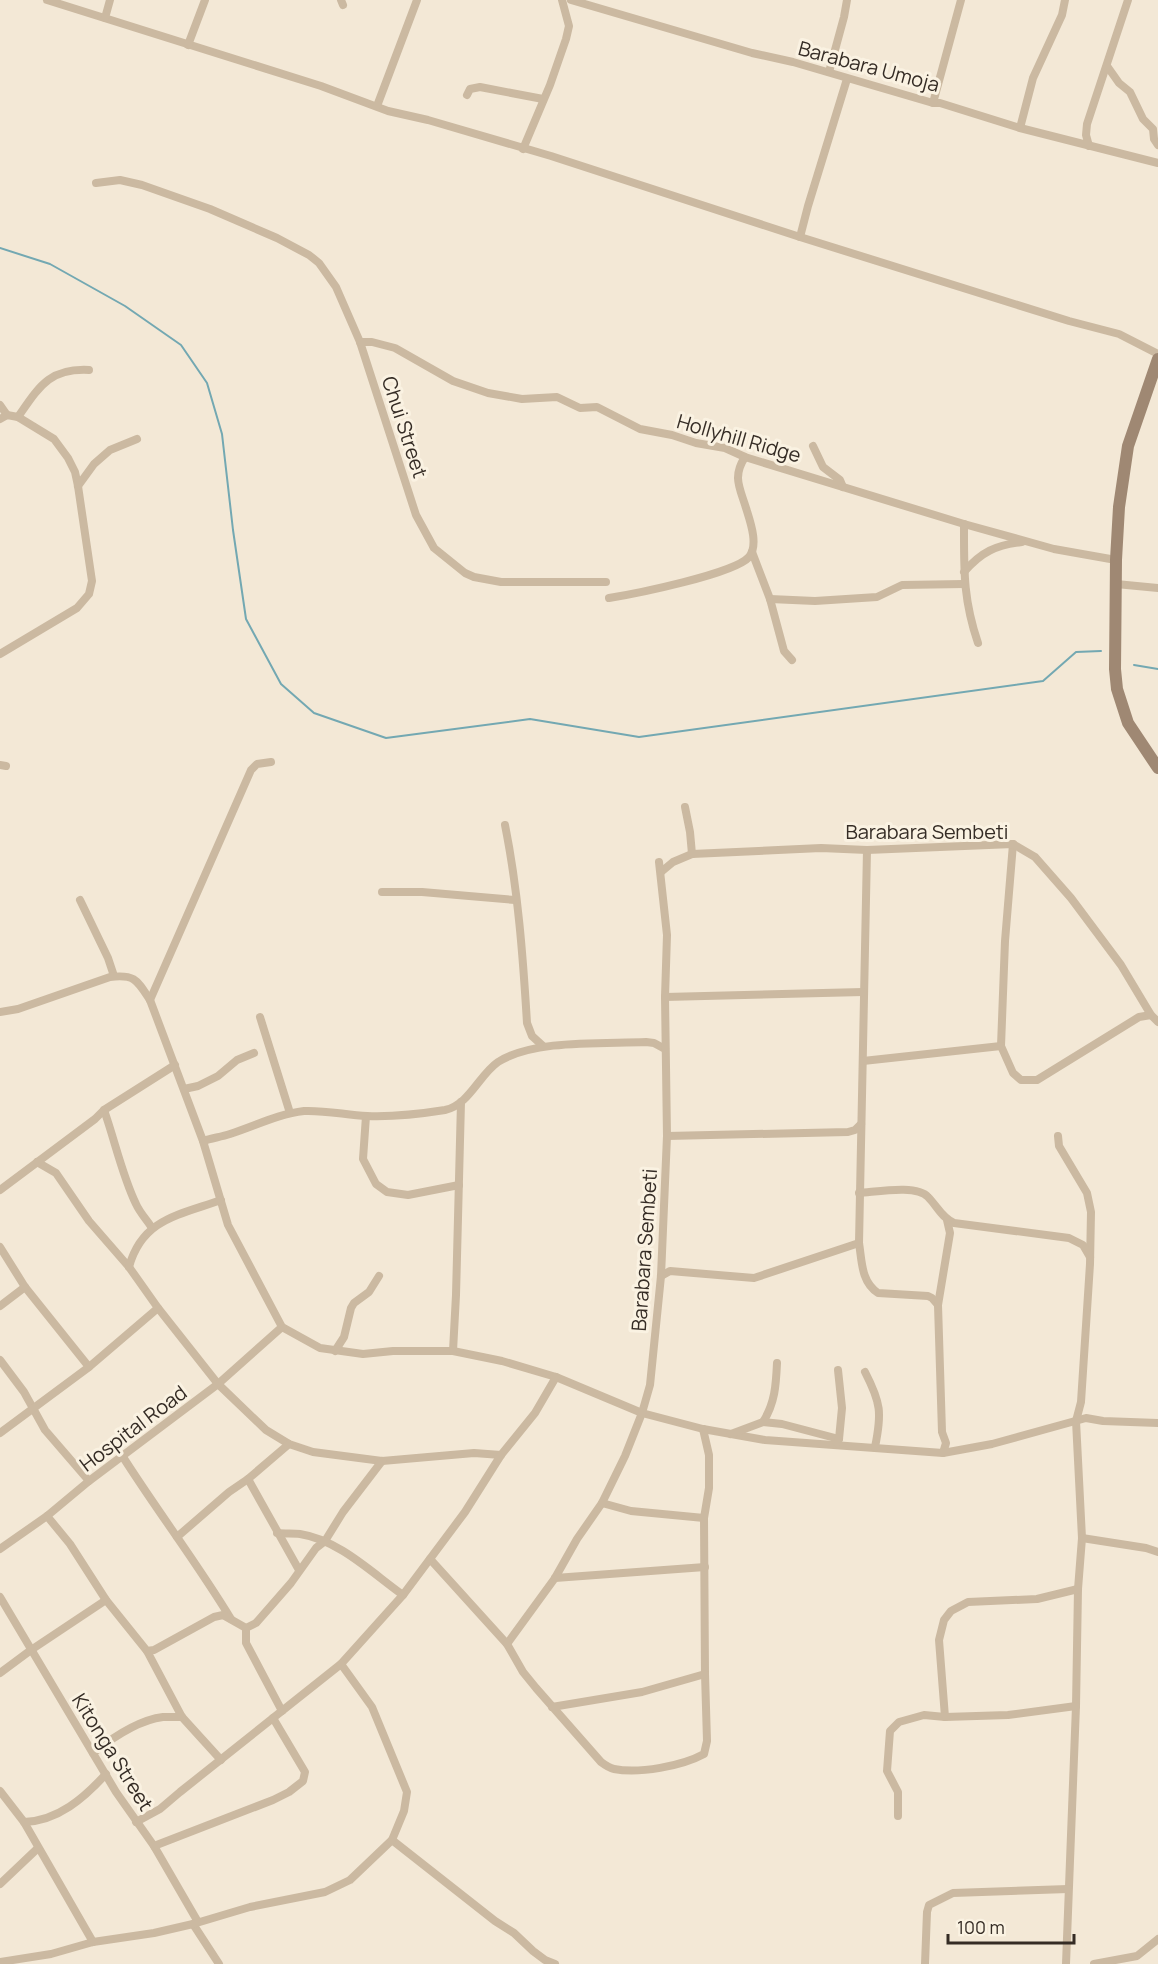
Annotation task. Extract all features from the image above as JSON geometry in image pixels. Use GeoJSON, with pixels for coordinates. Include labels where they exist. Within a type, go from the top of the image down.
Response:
{"type":"FeatureCollection","features":[{"type":"Feature","properties":{"kind":"street"},"geometry":{"type":"LineString","coordinates":[[48,0],[321,86],[388,111],[428,120],[551,156],[800,237],[1069,321],[1119,334],[1158,354]]}},
{"type":"Feature","properties":{"kind":"street"},"geometry":{"type":"LineString","coordinates":[[105,18],[110,0]]}},
{"type":"Feature","properties":{"kind":"street"},"geometry":{"type":"LineString","coordinates":[[188,45],[205,0]]}},
{"type":"Feature","properties":{"kind":"street"},"geometry":{"type":"LineString","coordinates":[[377,106],[417,0]]}},
{"type":"Feature","properties":{"kind":"street"},"geometry":{"type":"LineString","coordinates":[[523,149],[566,39],[569,26],[562,0]]}},
{"type":"Feature","properties":{"kind":"street","name":"Barabara Umoja"},"geometry":{"type":"LineString","coordinates":[[571,0],[752,53],[793,62],[933,103],[940,103],[1020,128],[1158,163]]}},
{"type":"Feature","properties":{"kind":"street"},"geometry":{"type":"LineString","coordinates":[[829,72],[847,0]]}},
{"type":"Feature","properties":{"kind":"street"},"geometry":{"type":"LineString","coordinates":[[933,103],[961,0]]}},
{"type":"Feature","properties":{"kind":"street"},"geometry":{"type":"LineString","coordinates":[[1020,128],[1033,78],[1062,15],[1065,0]]}},
{"type":"Feature","properties":{"kind":"street"},"geometry":{"type":"LineString","coordinates":[[1089,146],[1086,135],[1087,124],[1128,0]]}},
{"type":"Feature","properties":{"kind":"street"},"geometry":{"type":"LineString","coordinates":[[1107,66],[1119,83],[1130,92],[1143,119],[1153,129],[1154,139],[1158,145]]}},
{"type":"Feature","properties":{"kind":"street"},"geometry":{"type":"LineString","coordinates":[[800,237],[847,79]]}},
{"type":"Feature","properties":{"kind":"street"},"geometry":{"type":"LineString","coordinates":[[467,95],[470,89],[480,87],[543,99]]}},
{"type":"Feature","properties":{"kind":"street","name":"Chui Street"},"geometry":{"type":"LineString","coordinates":[[96,183],[120,180],[142,185],[210,209],[277,238],[319,263],[336,287],[360,342],[416,514],[434,548],[465,573],[501,582],[606,582]]}},
{"type":"Feature","properties":{"kind":"street","name":"Hollyhill Ridge"},"geometry":{"type":"LineString","coordinates":[[360,342],[372,342],[395,348],[453,381],[489,393],[522,399],[557,397],[580,408],[597,407],[640,429],[725,448],[745,457],[1054,549],[1116,560]]}},
{"type":"Feature","properties":{"kind":"street"},"geometry":{"type":"LineString","coordinates":[[1158,359],[1128,446],[1119,507],[1115,669],[1117,689],[1128,723],[1158,768]]}},
{"type":"Feature","properties":{"kind":"street"},"geometry":{"type":"LineString","coordinates":[[18,417],[38,388],[59,372],[89,369]]}},
{"type":"Feature","properties":{"kind":"street"},"geometry":{"type":"LineString","coordinates":[[0,405],[3,417],[18,417],[54,439],[75,472],[92,581],[89,594],[77,608],[0,654]]}},
{"type":"Feature","properties":{"kind":"street"},"geometry":{"type":"LineString","coordinates":[[78,486],[94,464],[110,450],[137,439]]}},
{"type":"Feature","properties":{"kind":"street"},"geometry":{"type":"LineString","coordinates":[[813,446],[823,467],[840,480],[843,487]]}},
{"type":"Feature","properties":{"kind":"street"},"geometry":{"type":"LineString","coordinates":[[609,598],[732,568],[748,558],[753,546],[752,525],[737,478],[745,457]]}},
{"type":"Feature","properties":{"kind":"street"},"geometry":{"type":"LineString","coordinates":[[964,524],[964,584],[969,617],[978,643]]}},
{"type":"Feature","properties":{"kind":"street"},"geometry":{"type":"LineString","coordinates":[[964,572],[976,559],[1003,544],[1028,541]]}},
{"type":"Feature","properties":{"kind":"street"},"geometry":{"type":"LineString","coordinates":[[752,552],[770,599],[784,651],[792,660]]}},
{"type":"Feature","properties":{"kind":"street"},"geometry":{"type":"LineString","coordinates":[[770,599],[815,601],[877,597],[903,585],[964,584]]}},
{"type":"Feature","properties":{"kind":"street"},"geometry":{"type":"LineString","coordinates":[[1116,584],[1158,588]]}},
{"type":"Feature","properties":{"kind":"street"},"geometry":{"type":"LineString","coordinates":[[150,1000],[251,770],[257,764],[271,762]]}},
{"type":"Feature","properties":{"kind":"street"},"geometry":{"type":"LineString","coordinates":[[685,807],[692,854]]}},
{"type":"Feature","properties":{"kind":"street"},"geometry":{"type":"LineString","coordinates":[[505,825],[513,864],[515,900],[521,933],[527,1023],[532,1036],[543,1046]]}},
{"type":"Feature","properties":{"kind":"street"},"geometry":{"type":"LineString","coordinates":[[1012,844],[1001,1046],[1012,1073],[1017,1078],[1026,1081],[1037,1080],[1139,1017],[1151,1015]]}},
{"type":"Feature","properties":{"kind":"street","name":"Barabara Sembeti"},"geometry":{"type":"LineString","coordinates":[[661,872],[673,862],[692,854],[821,848],[867,850],[1012,844],[1035,857],[1071,898],[1121,965],[1151,1015],[1158,1022]]}},
{"type":"Feature","properties":{"kind":"street"},"geometry":{"type":"LineString","coordinates":[[867,850],[859,1243],[863,1269],[866,1280],[878,1293],[928,1296],[938,1305]]}},
{"type":"Feature","properties":{"kind":"street","name":"Barabara Sembeti"},"geometry":{"type":"LineString","coordinates":[[507,1644],[555,1578],[577,1539],[602,1503],[625,1456],[650,1385],[661,1276],[667,1136],[665,998],[667,934],[659,862]]}},
{"type":"Feature","properties":{"kind":"street"},"geometry":{"type":"LineString","coordinates":[[382,892],[422,892],[515,900]]}},
{"type":"Feature","properties":{"kind":"street"},"geometry":{"type":"LineString","coordinates":[[80,900],[108,957],[114,976]]}},
{"type":"Feature","properties":{"kind":"street"},"geometry":{"type":"LineString","coordinates":[[0,1012],[18,1009],[114,976],[125,975],[139,982],[150,1000],[203,1140],[228,1225],[282,1327],[320,1348],[363,1354],[393,1351],[453,1351],[502,1361],[556,1377],[642,1413],[703,1429],[765,1440],[837,1442],[942,1453],[992,1444],[1086,1418],[1103,1421],[1158,1423]]}},
{"type":"Feature","properties":{"kind":"street"},"geometry":{"type":"LineString","coordinates":[[665,998],[863,992]]}},
{"type":"Feature","properties":{"kind":"street"},"geometry":{"type":"LineString","coordinates":[[260,1017],[290,1113]]}},
{"type":"Feature","properties":{"kind":"street"},"geometry":{"type":"LineString","coordinates":[[203,1140],[230,1134],[290,1113],[326,1111],[366,1116],[394,1116],[447,1109],[461,1102],[497,1063],[513,1055],[543,1046],[646,1042],[654,1043],[665,1049]]}},
{"type":"Feature","properties":{"kind":"street"},"geometry":{"type":"LineString","coordinates":[[863,1061],[1001,1046]]}},
{"type":"Feature","properties":{"kind":"street"},"geometry":{"type":"LineString","coordinates":[[184,1089],[198,1086],[218,1076],[237,1060],[254,1053]]}},
{"type":"Feature","properties":{"kind":"street"},"geometry":{"type":"LineString","coordinates":[[0,1190],[104,1110],[175,1065]]}},
{"type":"Feature","properties":{"kind":"street"},"geometry":{"type":"LineString","coordinates":[[453,1351],[461,1102]]}},
{"type":"Feature","properties":{"kind":"street"},"geometry":{"type":"LineString","coordinates":[[104,1110],[125,1179],[138,1207],[152,1228]]}},
{"type":"Feature","properties":{"kind":"street"},"geometry":{"type":"LineString","coordinates":[[366,1116],[363,1159],[376,1184],[387,1192],[408,1195],[459,1185]]}},
{"type":"Feature","properties":{"kind":"street"},"geometry":{"type":"LineString","coordinates":[[667,1136],[848,1132],[855,1130],[861,1124]]}},
{"type":"Feature","properties":{"kind":"street"},"geometry":{"type":"LineString","coordinates":[[1058,1136],[1059,1146],[1082,1184],[1090,1202],[1091,1212],[1081,1402],[1076,1420],[1082,1538],[1078,1589],[1066,1964]]}},
{"type":"Feature","properties":{"kind":"street"},"geometry":{"type":"LineString","coordinates":[[37,1162],[56,1173],[89,1221],[129,1267],[218,1384],[266,1430],[289,1444],[313,1452],[382,1461],[474,1453],[501,1455]]}},
{"type":"Feature","properties":{"kind":"street"},"geometry":{"type":"LineString","coordinates":[[860,1193],[922,1191],[947,1220],[950,1233],[938,1305],[942,1432],[946,1443],[942,1453]]}},
{"type":"Feature","properties":{"kind":"street"},"geometry":{"type":"LineString","coordinates":[[129,1267],[132,1254],[141,1239],[152,1228],[171,1218],[221,1200]]}},
{"type":"Feature","properties":{"kind":"street"},"geometry":{"type":"LineString","coordinates":[[947,1220],[954,1223],[1070,1239],[1083,1245],[1090,1257]]}},
{"type":"Feature","properties":{"kind":"street"},"geometry":{"type":"LineString","coordinates":[[661,1276],[670,1271],[754,1278],[859,1243]]}},
{"type":"Feature","properties":{"kind":"street"},"geometry":{"type":"LineString","coordinates":[[0,1247],[25,1287],[89,1367]]}},
{"type":"Feature","properties":{"kind":"street"},"geometry":{"type":"LineString","coordinates":[[335,1351],[344,1337],[351,1308],[375,1286],[379,1276]]}},
{"type":"Feature","properties":{"kind":"street"},"geometry":{"type":"LineString","coordinates":[[0,1306],[25,1287]]}},
{"type":"Feature","properties":{"kind":"street"},"geometry":{"type":"LineString","coordinates":[[0,1433],[89,1367],[158,1308]]}},
{"type":"Feature","properties":{"kind":"street","name":"Hospital Road"},"geometry":{"type":"LineString","coordinates":[[0,1549],[47,1516],[89,1481],[218,1384],[282,1327]]}},
{"type":"Feature","properties":{"kind":"street"},"geometry":{"type":"LineString","coordinates":[[0,1360],[24,1392],[45,1430],[89,1481]]}},
{"type":"Feature","properties":{"kind":"street"},"geometry":{"type":"LineString","coordinates":[[763,1422],[772,1404],[776,1387],[777,1363]]}},
{"type":"Feature","properties":{"kind":"street"},"geometry":{"type":"LineString","coordinates":[[837,1442],[842,1408],[838,1370]]}},
{"type":"Feature","properties":{"kind":"street"},"geometry":{"type":"LineString","coordinates":[[865,1372],[877,1395],[880,1407],[879,1430],[875,1447]]}},
{"type":"Feature","properties":{"kind":"street"},"geometry":{"type":"LineString","coordinates":[[136,1822],[160,1809],[341,1664],[403,1595],[430,1559],[465,1512],[501,1455],[534,1413],[556,1377]]}},
{"type":"Feature","properties":{"kind":"street"},"geometry":{"type":"LineString","coordinates":[[730,1434],[763,1422],[782,1424],[837,1442]]}},
{"type":"Feature","properties":{"kind":"street"},"geometry":{"type":"LineString","coordinates":[[430,1559],[507,1644],[523,1672],[586,1748],[601,1762],[612,1769],[647,1769],[677,1765],[704,1754],[707,1741],[704,1518],[709,1488],[709,1455],[703,1429]]}},
{"type":"Feature","properties":{"kind":"street"},"geometry":{"type":"LineString","coordinates":[[177,1537],[289,1444]]}},
{"type":"Feature","properties":{"kind":"street"},"geometry":{"type":"LineString","coordinates":[[123,1457],[232,1620]]}},
{"type":"Feature","properties":{"kind":"street"},"geometry":{"type":"LineString","coordinates":[[246,1628],[256,1623],[291,1583],[299,1570],[325,1541],[343,1512],[382,1461]]}},
{"type":"Feature","properties":{"kind":"street"},"geometry":{"type":"LineString","coordinates":[[248,1479],[299,1570]]}},
{"type":"Feature","properties":{"kind":"street"},"geometry":{"type":"LineString","coordinates":[[602,1503],[631,1511],[704,1518]]}},
{"type":"Feature","properties":{"kind":"street"},"geometry":{"type":"LineString","coordinates":[[47,1516],[70,1544],[106,1600],[147,1651],[182,1718],[221,1760]]}},
{"type":"Feature","properties":{"kind":"street"},"geometry":{"type":"LineString","coordinates":[[277,1533],[301,1534],[325,1541],[342,1550],[403,1595]]}},
{"type":"Feature","properties":{"kind":"street"},"geometry":{"type":"LineString","coordinates":[[1082,1538],[1158,1552]]}},
{"type":"Feature","properties":{"kind":"street"},"geometry":{"type":"LineString","coordinates":[[555,1578],[705,1567]]}},
{"type":"Feature","properties":{"kind":"street"},"geometry":{"type":"LineString","coordinates":[[945,1717],[939,1640],[944,1620],[951,1611],[968,1602],[1037,1599],[1078,1589]]}},
{"type":"Feature","properties":{"kind":"street","name":"Kitonga Street"},"geometry":{"type":"LineString","coordinates":[[0,1597],[93,1753],[136,1822],[154,1846],[219,1964]]}},
{"type":"Feature","properties":{"kind":"street"},"geometry":{"type":"LineString","coordinates":[[0,1673],[106,1600]]}},
{"type":"Feature","properties":{"kind":"street"},"geometry":{"type":"LineString","coordinates":[[147,1651],[165,1646],[214,1617],[223,1616],[246,1628]]}},
{"type":"Feature","properties":{"kind":"street"},"geometry":{"type":"LineString","coordinates":[[246,1628],[246,1643],[282,1711]]}},
{"type":"Feature","properties":{"kind":"street"},"geometry":{"type":"LineString","coordinates":[[0,1962],[51,1954],[93,1942],[154,1933],[250,1907],[325,1892],[351,1880],[392,1840],[407,1801],[406,1785],[372,1707],[341,1664]]}},
{"type":"Feature","properties":{"kind":"street"},"geometry":{"type":"LineString","coordinates":[[552,1707],[642,1692],[705,1674]]}},
{"type":"Feature","properties":{"kind":"street"},"geometry":{"type":"LineString","coordinates":[[898,1816],[899,1798],[887,1771],[890,1731],[899,1722],[924,1715],[945,1717],[1017,1714],[1076,1706]]}},
{"type":"Feature","properties":{"kind":"street"},"geometry":{"type":"LineString","coordinates":[[93,1753],[104,1744],[141,1723],[162,1717],[182,1718]]}},
{"type":"Feature","properties":{"kind":"street"},"geometry":{"type":"LineString","coordinates":[[154,1846],[273,1800],[289,1792],[303,1781],[305,1772],[273,1718]]}},
{"type":"Feature","properties":{"kind":"street"},"geometry":{"type":"LineString","coordinates":[[24,1822],[48,1819],[68,1808],[89,1792],[106,1774]]}},
{"type":"Feature","properties":{"kind":"street"},"geometry":{"type":"LineString","coordinates":[[0,1791],[24,1822],[93,1942]]}},
{"type":"Feature","properties":{"kind":"street"},"geometry":{"type":"LineString","coordinates":[[392,1840],[487,1915],[514,1933],[539,1956],[555,1964]]}},
{"type":"Feature","properties":{"kind":"street"},"geometry":{"type":"LineString","coordinates":[[0,1884],[38,1848]]}},
{"type":"Feature","properties":{"kind":"street"},"geometry":{"type":"LineString","coordinates":[[925,1964],[927,1912],[929,1905],[939,1899],[953,1893],[1068,1889]]}},
{"type":"Feature","properties":{"kind":"street"},"geometry":{"type":"LineString","coordinates":[[1094,1964],[1137,1956],[1158,1939]]}},
{"type":"Feature","properties":{"kind":"waterway"},"geometry":{"type":"LineString","coordinates":[[0,248],[50,264],[125,306],[181,345],[207,383],[222,434],[246,619],[281,684],[314,713],[386,738],[530,719],[639,737],[1043,681],[1076,652],[1101,651]]}},
{"type":"Feature","properties":{"kind":"waterway"},"geometry":{"type":"LineString","coordinates":[[1134,665],[1158,669]]}}]}
